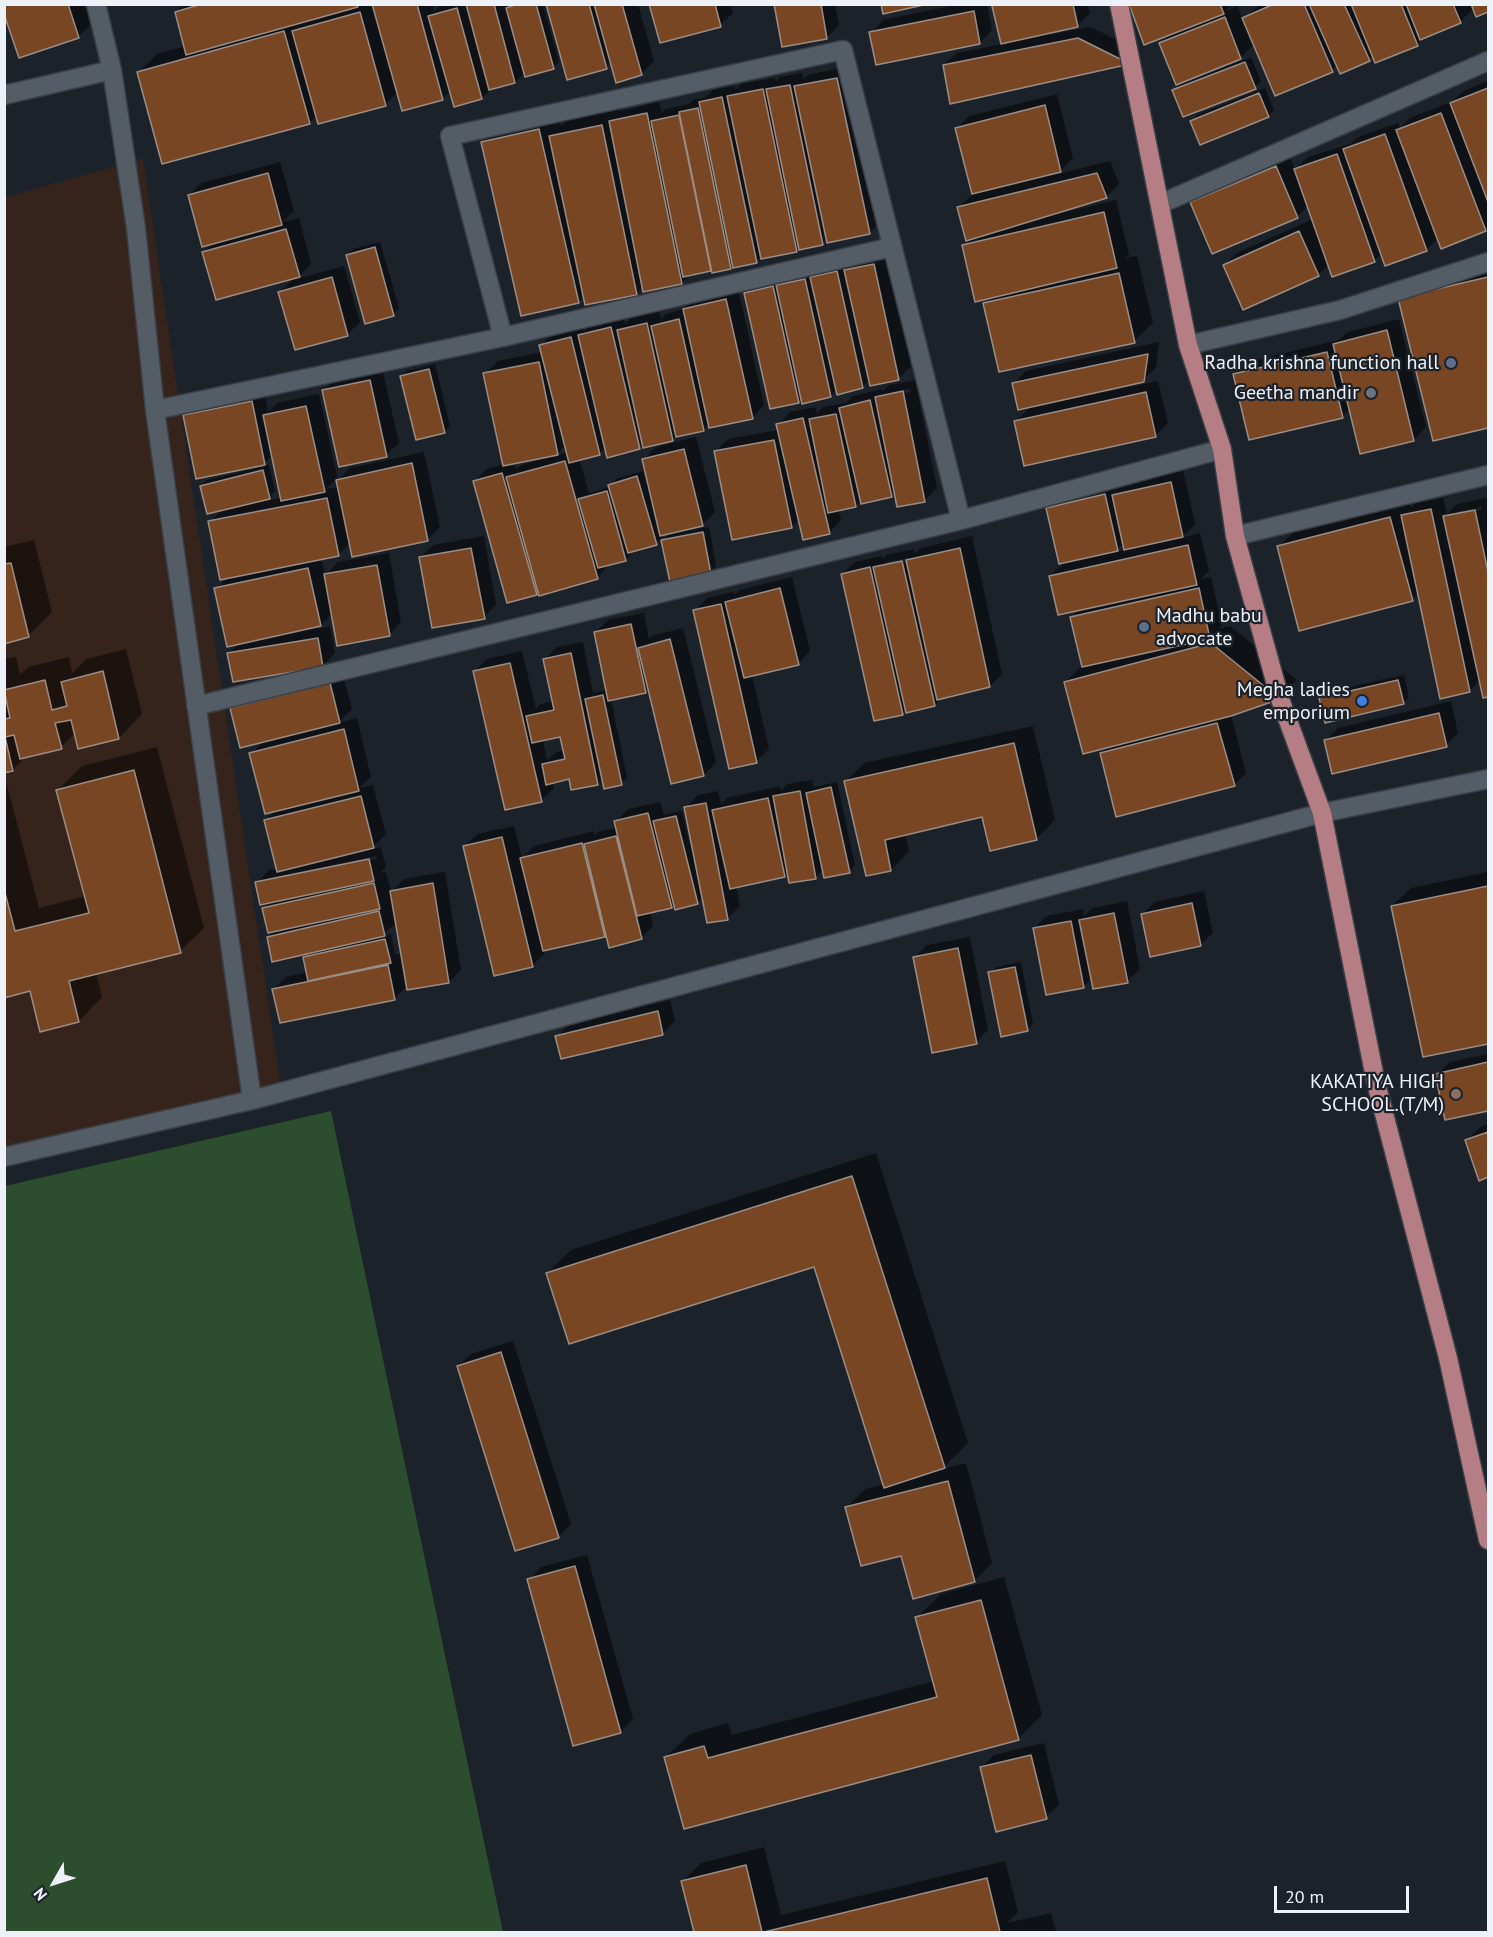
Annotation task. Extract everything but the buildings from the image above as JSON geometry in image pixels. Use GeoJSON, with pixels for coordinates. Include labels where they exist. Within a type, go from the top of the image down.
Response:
{"type":"FeatureCollection","features":[{"type":"Feature","properties":{"kind":"main road"},"geometry":{"type":"LineString","coordinates":[[1119,4],[1188,345],[1222,449],[1235,536],[1280,699],[1323,813],[1376,1083],[1448,1358],[1488,1540]]}},
{"type":"Feature","properties":{"kind":"street"},"geometry":{"type":"LineString","coordinates":[[96,4],[112,70],[136,228],[155,410],[252,1100]]}},
{"type":"Feature","properties":{"kind":"street"},"geometry":{"type":"LineString","coordinates":[[503,337],[450,136],[843,50],[961,520]]}},
{"type":"Feature","properties":{"kind":"street"},"geometry":{"type":"LineString","coordinates":[[1160,204],[1488,61]]}},
{"type":"Feature","properties":{"kind":"street"},"geometry":{"type":"LineString","coordinates":[[4,95],[112,70]]}},
{"type":"Feature","properties":{"kind":"street"},"geometry":{"type":"LineString","coordinates":[[155,410],[503,337],[892,248]]}},
{"type":"Feature","properties":{"kind":"street"},"geometry":{"type":"LineString","coordinates":[[1188,345],[1340,309],[1488,262]]}},
{"type":"Feature","properties":{"kind":"street"},"geometry":{"type":"LineString","coordinates":[[196,706],[961,520],[1222,449]]}},
{"type":"Feature","properties":{"kind":"street"},"geometry":{"type":"LineString","coordinates":[[1235,536],[1488,475]]}},
{"type":"Feature","properties":{"kind":"street"},"geometry":{"type":"LineString","coordinates":[[4,1157],[252,1100],[1323,813],[1488,779]]}},
{"type":"Feature","properties":{"kind":"shaded area"},"geometry":{"type":"Polygon","coordinates":[[[143,159],[281,1088],[5,1162],[5,197],[143,159]]]}},
{"type":"Feature","properties":{"kind":"green space"},"geometry":{"type":"Polygon","coordinates":[[[331,1111],[503,1932],[5,1932],[5,1186],[331,1111]]]}},
{"type":"Feature","properties":{"kind":"place","name":"Radha krishna function hall"},"geometry":{"type":"Point","coordinates":[1451,363]}},
{"type":"Feature","properties":{"kind":"place","name":"Geetha mandir"},"geometry":{"type":"Point","coordinates":[1371,393]}},
{"type":"Feature","properties":{"kind":"place","name":"Madhu babu advocate"},"geometry":{"type":"Point","coordinates":[1144,627]}},
{"type":"Feature","properties":{"kind":"place","name":"Megha ladies emporium"},"geometry":{"type":"Point","coordinates":[1362,701]}},
{"type":"Feature","properties":{"kind":"place","name":"KAKATIYA HIGH SCHOOL.(T/M)"},"geometry":{"type":"Point","coordinates":[1456,1094]}}]}
